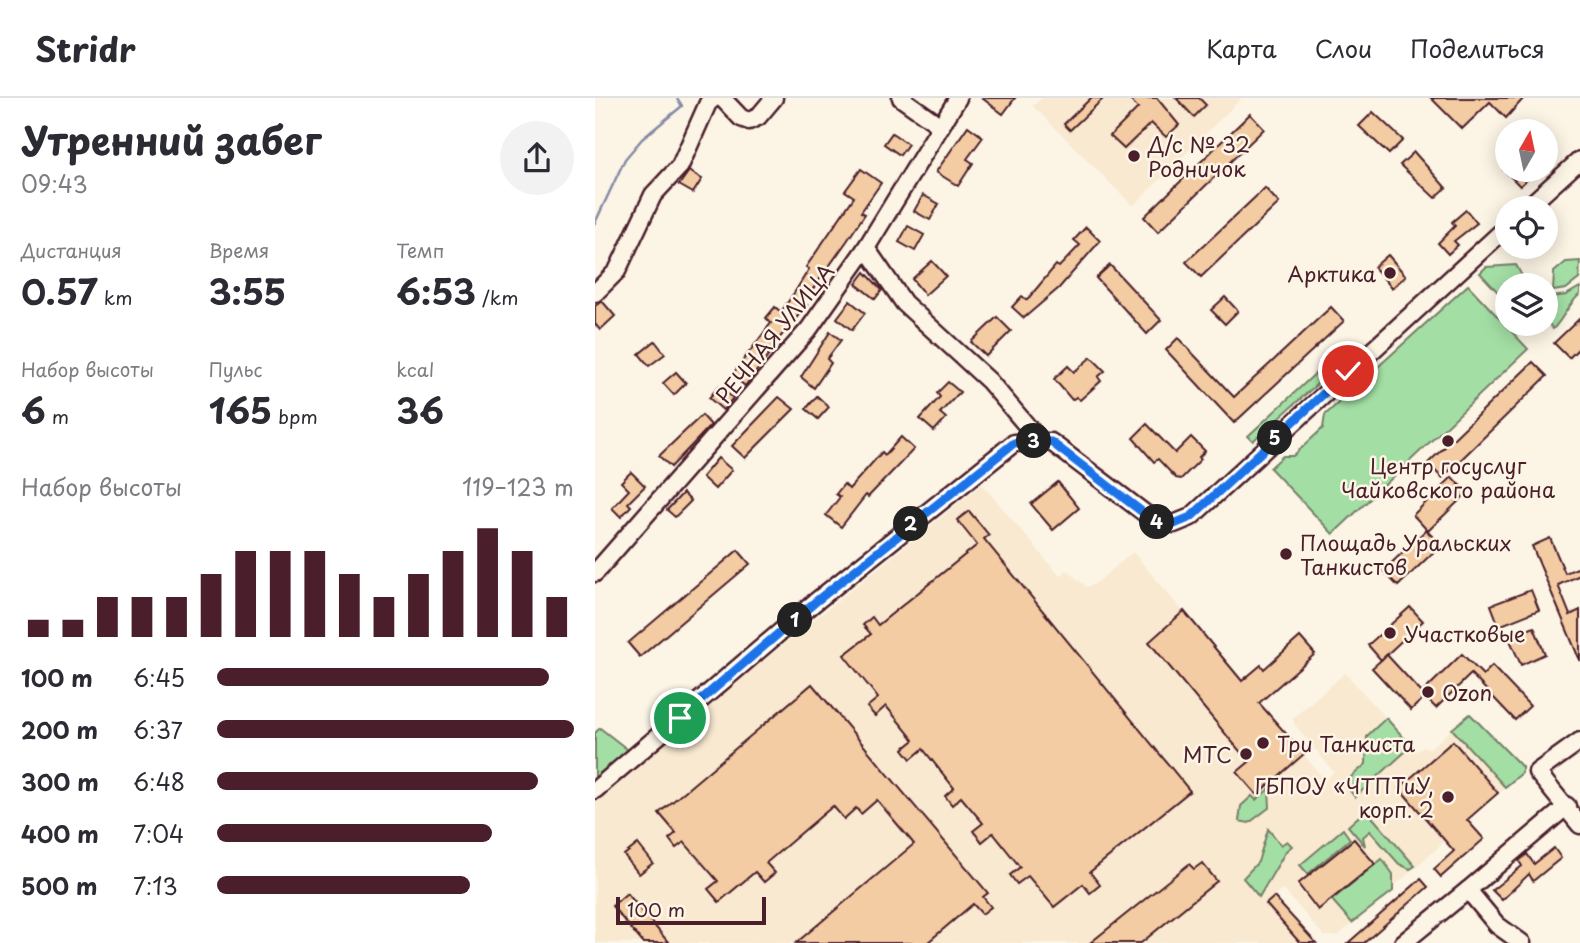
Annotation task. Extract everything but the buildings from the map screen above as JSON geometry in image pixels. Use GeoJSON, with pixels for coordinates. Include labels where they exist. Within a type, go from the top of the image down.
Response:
{"type":"FeatureCollection","features":[{"type":"Feature","properties":{"kind":"street"},"geometry":{"type":"LineString","coordinates":[[595,293],[617,271],[653,195],[680,166],[708,103],[714,98]]}},
{"type":"Feature","properties":{"kind":"street"},"geometry":{"type":"LineString","coordinates":[[722,98],[741,118],[749,121],[758,117],[773,98]]}},
{"type":"Feature","properties":{"kind":"street"},"geometry":{"type":"LineString","coordinates":[[901,98],[939,125]]}},
{"type":"Feature","properties":{"kind":"street","name":"РЕЧНАЯ УЛИЦА"},"geometry":{"type":"LineString","coordinates":[[595,573],[809,329],[866,248],[958,98]]}},
{"type":"Feature","properties":{"kind":"street"},"geometry":{"type":"LineString","coordinates":[[1541,196],[1579,163]]}},
{"type":"Feature","properties":{"kind":"street"},"geometry":{"type":"LineString","coordinates":[[595,790],[814,603],[1014,443],[1039,440],[1051,442],[1154,521],[1174,524],[1191,517],[1495,238]]}},
{"type":"Feature","properties":{"kind":"street"},"geometry":{"type":"LineString","coordinates":[[866,248],[904,303],[989,381],[1039,440]]}},
{"type":"Feature","properties":{"kind":"street"},"geometry":{"type":"LineString","coordinates":[[1580,741],[1537,772],[1580,825]]}},
{"type":"Feature","properties":{"kind":"street"},"geometry":{"type":"LineString","coordinates":[[1403,943],[1567,806]]}},
{"type":"Feature","properties":{"kind":"street"},"geometry":{"type":"LineString","coordinates":[[1468,890],[1497,925],[1522,943]]}},
{"type":"Feature","properties":{"kind":"shaded area","name":"Д/с № 32 Родничок"},"geometry":{"type":"Polygon","coordinates":[[[1042,98],[1242,98],[1133,206],[1033,106],[1042,98]]]}},
{"type":"Feature","properties":{"kind":"shaded area"},"geometry":{"type":"Polygon","coordinates":[[[982,484],[1060,576],[1067,570],[1087,587],[1095,584],[1133,552],[1325,780],[1334,772],[1294,724],[1293,718],[1345,673],[1417,751],[1423,747],[1430,748],[1470,714],[1522,767],[1522,773],[1338,936],[1324,936],[1283,889],[1278,892],[1274,897],[1316,943],[595,943],[595,797],[982,484]]]}},
{"type":"Feature","properties":{"kind":"green space"},"geometry":{"type":"Polygon","coordinates":[[[1580,261],[1579,279],[1566,289],[1558,290],[1558,273],[1554,272],[1566,262],[1580,261]]]}},
{"type":"Feature","properties":{"kind":"green space"},"geometry":{"type":"Polygon","coordinates":[[[1516,265],[1520,273],[1495,273],[1495,289],[1480,273],[1486,267],[1516,265]]]}},
{"type":"Feature","properties":{"kind":"green space"},"geometry":{"type":"Polygon","coordinates":[[[1468,285],[1495,314],[1495,336],[1516,336],[1528,349],[1333,534],[1270,468],[1283,456],[1293,456],[1323,428],[1325,415],[1468,285]]]}},
{"type":"Feature","properties":{"kind":"green space"},"geometry":{"type":"Polygon","coordinates":[[[1580,287],[1580,294],[1558,323],[1558,296],[1580,287]]]}},
{"type":"Feature","properties":{"kind":"green space"},"geometry":{"type":"Polygon","coordinates":[[[1332,358],[1333,370],[1253,441],[1248,436],[1332,358]]]}},
{"type":"Feature","properties":{"kind":"green space"},"geometry":{"type":"Polygon","coordinates":[[[1470,714],[1522,767],[1522,773],[1505,787],[1452,729],[1470,714]]]}},
{"type":"Feature","properties":{"kind":"green space"},"geometry":{"type":"Polygon","coordinates":[[[1386,718],[1406,740],[1405,752],[1355,797],[1344,783],[1366,764],[1367,736],[1386,718]]]}},
{"type":"Feature","properties":{"kind":"green space"},"geometry":{"type":"Polygon","coordinates":[[[600,728],[632,753],[595,786],[595,733],[600,728]]]}},
{"type":"Feature","properties":{"kind":"green space"},"geometry":{"type":"Polygon","coordinates":[[[1269,789],[1270,807],[1249,823],[1239,821],[1241,806],[1252,796],[1256,800],[1269,789]]]}},
{"type":"Feature","properties":{"kind":"green space"},"geometry":{"type":"Polygon","coordinates":[[[1366,810],[1415,866],[1410,869],[1399,864],[1370,831],[1363,837],[1365,846],[1348,826],[1366,810]]]}},
{"type":"Feature","properties":{"kind":"green space"},"geometry":{"type":"Polygon","coordinates":[[[1268,829],[1281,845],[1287,841],[1292,846],[1286,851],[1259,897],[1243,878],[1258,862],[1268,829]]]}},
{"type":"Feature","properties":{"kind":"green space"},"geometry":{"type":"Polygon","coordinates":[[[1343,829],[1350,839],[1308,874],[1300,865],[1343,829]]]}},
{"type":"Feature","properties":{"kind":"green space"},"geometry":{"type":"Polygon","coordinates":[[[1382,859],[1393,874],[1393,891],[1352,923],[1332,900],[1382,859]]]}},
{"type":"Feature","properties":{"kind":"waterway"},"geometry":{"type":"LineString","coordinates":[[595,223],[625,159],[642,139],[682,106],[677,98]]}},
{"type":"Feature","properties":{"kind":"place","name":"Д/с № 32 Родничок"},"geometry":{"type":"Point","coordinates":[1134,156]}},
{"type":"Feature","properties":{"kind":"place","name":"Арктика"},"geometry":{"type":"Point","coordinates":[1390,273]}},
{"type":"Feature","properties":{"kind":"place","name":"Центр госуслуг Чайковского района"},"geometry":{"type":"Point","coordinates":[1448,441]}},
{"type":"Feature","properties":{"kind":"place","name":"Площадь Уральских Танкистов"},"geometry":{"type":"Point","coordinates":[1286,554]}},
{"type":"Feature","properties":{"kind":"place","name":"Участковые"},"geometry":{"type":"Point","coordinates":[1390,633]}},
{"type":"Feature","properties":{"kind":"place","name":"Ozon"},"geometry":{"type":"Point","coordinates":[1428,692]}},
{"type":"Feature","properties":{"kind":"place","name":"Три Танкиста"},"geometry":{"type":"Point","coordinates":[1263,743]}},
{"type":"Feature","properties":{"kind":"place","name":"МТС"},"geometry":{"type":"Point","coordinates":[1246,754]}},
{"type":"Feature","properties":{"kind":"place","name":"ГБПОУ «ЧТПТиУ, корп. 2"},"geometry":{"type":"Point","coordinates":[1448,797]}},
{"type":"Feature","properties":{"kind":"route"},"geometry":{"type":"LineString","coordinates":[[680,718],[814,603],[1014,443],[1039,440],[1051,442],[1154,521],[1174,524],[1191,517],[1348,371]]}}]}
